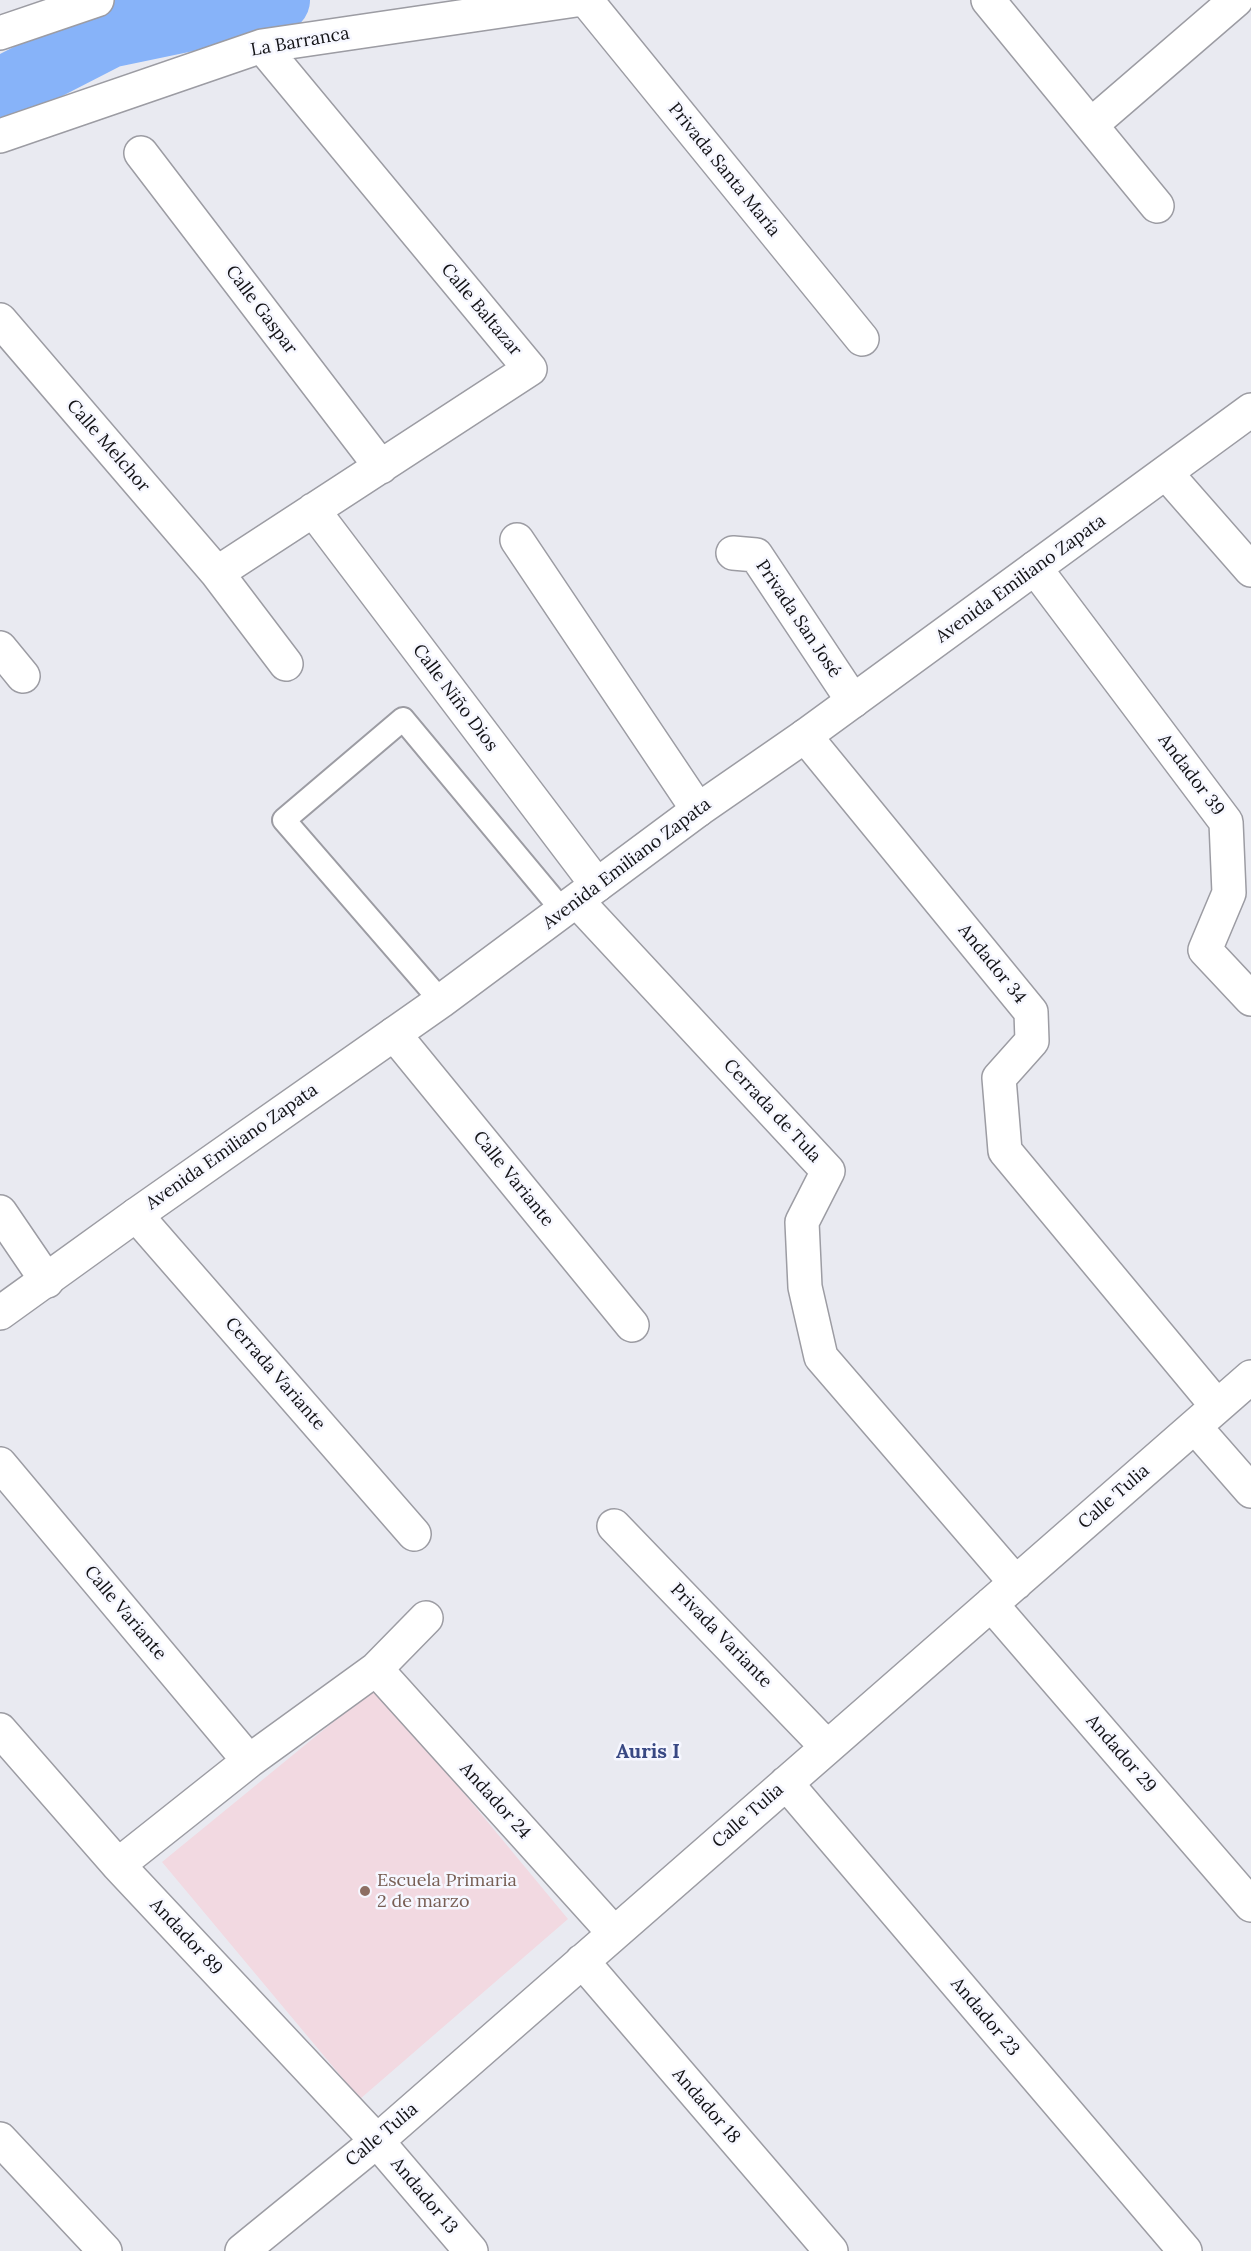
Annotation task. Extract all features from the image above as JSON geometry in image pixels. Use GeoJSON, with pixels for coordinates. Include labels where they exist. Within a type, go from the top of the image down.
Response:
{"type":"FeatureCollection","features":[{"type":"Feature","properties":{"kind":"street"},"geometry":{"type":"LineString","coordinates":[[0,33],[97,0]]}},
{"type":"Feature","properties":{"kind":"street","name":"La Barranca"},"geometry":{"type":"LineString","coordinates":[[0,136],[262,46],[576,0]]}},
{"type":"Feature","properties":{"kind":"street","name":"Privada Santa María"},"geometry":{"type":"LineString","coordinates":[[586,0],[862,339]]}},
{"type":"Feature","properties":{"kind":"street"},"geometry":{"type":"LineString","coordinates":[[988,0],[1156,206]]}},
{"type":"Feature","properties":{"kind":"street"},"geometry":{"type":"LineString","coordinates":[[1091,125],[1236,0]]}},
{"type":"Feature","properties":{"kind":"street","name":"Calle Baltazar"},"geometry":{"type":"LineString","coordinates":[[217,573],[531,369],[262,46]]}},
{"type":"Feature","properties":{"kind":"street","name":"Calle Gaspar"},"geometry":{"type":"LineString","coordinates":[[141,153],[381,467]]}},
{"type":"Feature","properties":{"kind":"street","name":"Calle Melchor"},"geometry":{"type":"LineString","coordinates":[[0,320],[217,573],[286,664]]}},
{"type":"Feature","properties":{"kind":"street","name":"Avenida Emiliano Zapata"},"geometry":{"type":"LineString","coordinates":[[0,1313],[441,1001],[699,810],[805,736],[1251,410]]}},
{"type":"Feature","properties":{"kind":"street"},"geometry":{"type":"LineString","coordinates":[[1166,473],[1251,570]]}},
{"type":"Feature","properties":{"kind":"street","name":"Calle Niño Dios"},"geometry":{"type":"LineString","coordinates":[[313,510],[579,899]]}},
{"type":"Feature","properties":{"kind":"street"},"geometry":{"type":"LineString","coordinates":[[517,540],[699,810]]}},
{"type":"Feature","properties":{"kind":"street","name":"Privada San José"},"geometry":{"type":"LineString","coordinates":[[734,553],[756,555],[853,701]]}},
{"type":"Feature","properties":{"kind":"street","name":"Andador 39"},"geometry":{"type":"LineString","coordinates":[[1035,568],[1226,822],[1229,894],[1205,950],[1251,999]]}},
{"type":"Feature","properties":{"kind":"street"},"geometry":{"type":"LineString","coordinates":[[0,648],[23,676]]}},
{"type":"Feature","properties":{"kind":"street","name":"Andador 34"},"geometry":{"type":"LineString","coordinates":[[805,736],[1031,1012],[1032,1041],[999,1077],[1005,1151],[1206,1417],[1251,1491]]}},
{"type":"Feature","properties":{"kind":"street","name":"Cerrada de Tula"},"geometry":{"type":"LineString","coordinates":[[579,899],[828,1171],[802,1222],[805,1287],[820,1357],[1016,1583]]}},
{"type":"Feature","properties":{"kind":"street","name":"Calle Variante"},"geometry":{"type":"LineString","coordinates":[[394,1034],[632,1325]]}},
{"type":"Feature","properties":{"kind":"street"},"geometry":{"type":"LineString","coordinates":[[0,1212],[47,1281]]}},
{"type":"Feature","properties":{"kind":"street","name":"Cerrada Variante"},"geometry":{"type":"LineString","coordinates":[[136,1215],[414,1534]]}},
{"type":"Feature","properties":{"kind":"street","name":"Calle Tulia"},"geometry":{"type":"LineString","coordinates":[[242,2251],[377,2141],[1251,1377]]}},
{"type":"Feature","properties":{"kind":"street","name":"Calle Variante"},"geometry":{"type":"LineString","coordinates":[[0,1464],[249,1761]]}},
{"type":"Feature","properties":{"kind":"street","name":"Privada Variante"},"geometry":{"type":"LineString","coordinates":[[614,1526],[827,1746]]}},
{"type":"Feature","properties":{"kind":"street","name":"Andador 29"},"geometry":{"type":"LineString","coordinates":[[991,1604],[1251,1905]]}},
{"type":"Feature","properties":{"kind":"street"},"geometry":{"type":"LineString","coordinates":[[118,1865],[249,1761],[376,1669],[426,1618]]}},
{"type":"Feature","properties":{"kind":"street","name":"Andador 24"},"geometry":{"type":"LineString","coordinates":[[376,1669],[614,1933]]}},
{"type":"Feature","properties":{"kind":"street","name":"Andador 89"},"geometry":{"type":"LineString","coordinates":[[0,1730],[118,1865],[377,2141]]}},
{"type":"Feature","properties":{"kind":"street","name":"Andador 23"},"geometry":{"type":"LineString","coordinates":[[786,1783],[1185,2251]]}},
{"type":"Feature","properties":{"kind":"street","name":"Andador 18"},"geometry":{"type":"LineString","coordinates":[[582,1961],[831,2251]]}},
{"type":"Feature","properties":{"kind":"street"},"geometry":{"type":"LineString","coordinates":[[0,2139],[105,2251]]}},
{"type":"Feature","properties":{"kind":"street","name":"Andador 13"},"geometry":{"type":"LineString","coordinates":[[377,2141],[471,2251]]}},
{"type":"Feature","properties":{"kind":"lane"},"geometry":{"type":"LineString","coordinates":[[441,1001],[284,820],[403,719],[579,899]]}},
{"type":"Feature","properties":{"kind":"shaded area","name":"Escuela Primaria 2 de marzo"},"geometry":{"type":"Polygon","coordinates":[[[376,1687],[568,1919],[360,2099],[162,1862],[376,1687]]]}},
{"type":"Feature","properties":{"kind":"waterway"},"geometry":{"type":"LineString","coordinates":[[0,91],[109,35],[277,0]]}},
{"type":"Feature","properties":{"kind":"place","name":"Escuela Primaria 2 de marzo"},"geometry":{"type":"Point","coordinates":[365,1891]}},
{"type":"Feature","properties":{"kind":"district","name":"Auris I"},"geometry":{"type":"Point","coordinates":[648,1752]}}]}
